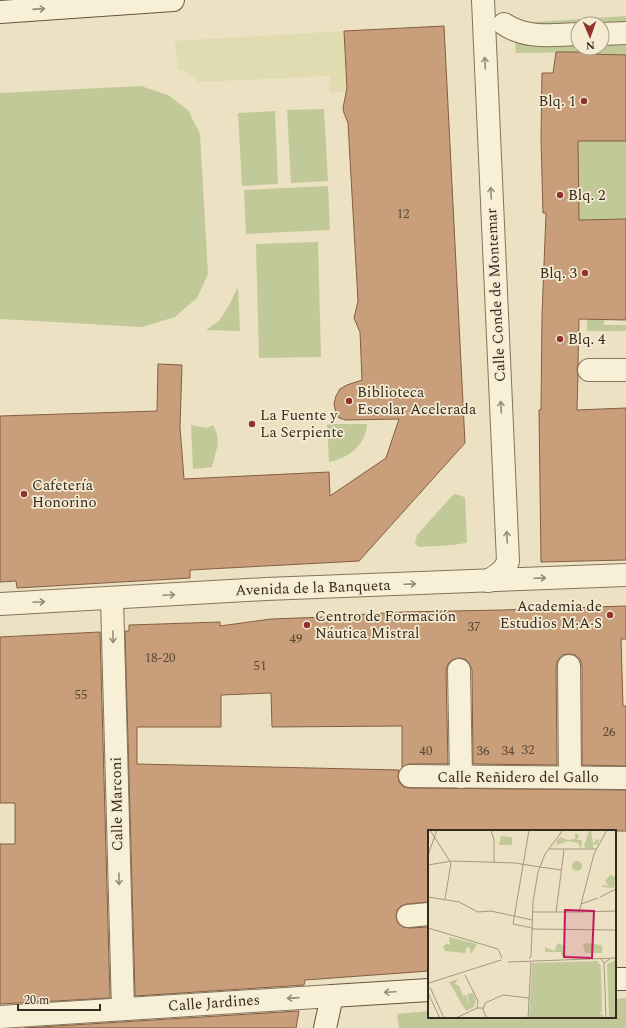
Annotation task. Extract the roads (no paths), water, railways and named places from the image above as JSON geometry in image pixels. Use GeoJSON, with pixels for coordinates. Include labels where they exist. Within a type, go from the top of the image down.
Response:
{"type":"FeatureCollection","features":[{"type":"Feature","properties":{"kind":"street"},"geometry":{"type":"LineString","coordinates":[[0,12],[173,0]]}},
{"type":"Feature","properties":{"kind":"street","name":"Calle Conde de Montemar"},"geometry":{"type":"LineString","coordinates":[[483,0],[508,561],[506,567],[499,574],[488,581]]}},
{"type":"Feature","properties":{"kind":"street"},"geometry":{"type":"LineString","coordinates":[[504,24],[512,30],[522,33],[539,35],[570,34]]}},
{"type":"Feature","properties":{"kind":"street"},"geometry":{"type":"LineString","coordinates":[[610,34],[626,33]]}},
{"type":"Feature","properties":{"kind":"street"},"geometry":{"type":"LineString","coordinates":[[589,370],[626,370]]}},
{"type":"Feature","properties":{"kind":"street","name":"Avenida de la Banqueta"},"geometry":{"type":"LineString","coordinates":[[0,604],[266,589],[626,575]]}},
{"type":"Feature","properties":{"kind":"street","name":"Calle Marconi"},"geometry":{"type":"LineString","coordinates":[[112,598],[123,1009]]}},
{"type":"Feature","properties":{"kind":"street"},"geometry":{"type":"LineString","coordinates":[[569,666],[570,777]]}},
{"type":"Feature","properties":{"kind":"street"},"geometry":{"type":"LineString","coordinates":[[459,670],[461,777]]}},
{"type":"Feature","properties":{"kind":"street","name":"Calle Reñidero del Gallo"},"geometry":{"type":"LineString","coordinates":[[410,776],[626,778]]}},
{"type":"Feature","properties":{"kind":"street","name":"Calle Jardines"},"geometry":{"type":"LineString","coordinates":[[0,1017],[40,1021],[123,1009],[428,990]]}},
{"type":"Feature","properties":{"kind":"street"},"geometry":{"type":"LineString","coordinates":[[325,1028],[332,996]]}},
{"type":"Feature","properties":{"kind":"place","name":"Blq. 1"},"geometry":{"type":"Point","coordinates":[584,101]}},
{"type":"Feature","properties":{"kind":"place","name":"Blq. 2"},"geometry":{"type":"Point","coordinates":[560,195]}},
{"type":"Feature","properties":{"kind":"place","name":"Blq. 3"},"geometry":{"type":"Point","coordinates":[585,273]}},
{"type":"Feature","properties":{"kind":"place","name":"Blq. 4"},"geometry":{"type":"Point","coordinates":[560,339]}},
{"type":"Feature","properties":{"kind":"place","name":"Biblioteca Escolar Acelerada"},"geometry":{"type":"Point","coordinates":[349,401]}},
{"type":"Feature","properties":{"kind":"place","name":"La Fuente y La Serpiente"},"geometry":{"type":"Point","coordinates":[252,424]}},
{"type":"Feature","properties":{"kind":"place","name":"Cafetería Honorino"},"geometry":{"type":"Point","coordinates":[24,494]}},
{"type":"Feature","properties":{"kind":"place","name":"Academia de Estudios M·A·S"},"geometry":{"type":"Point","coordinates":[610,615]}},
{"type":"Feature","properties":{"kind":"place","name":"Centro de Formación Náutica Mistral"},"geometry":{"type":"Point","coordinates":[307,625]}}]}
